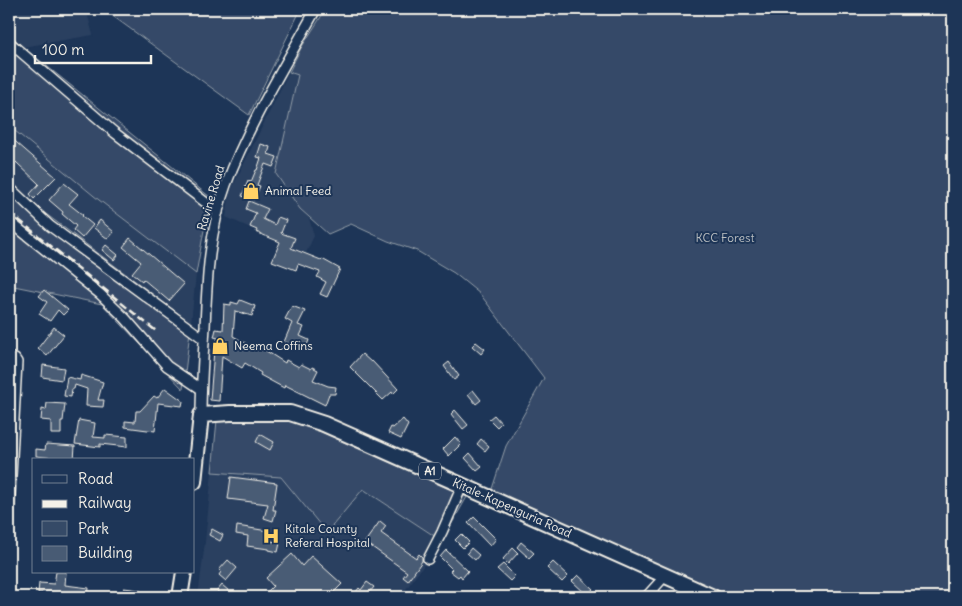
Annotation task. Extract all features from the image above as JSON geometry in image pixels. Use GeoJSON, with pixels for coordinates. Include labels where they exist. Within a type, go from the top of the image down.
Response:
{"type":"FeatureCollection","features":[{"type":"Feature","properties":{"kind":"highway","name":"Kitale-Kapenguria Road"},"geometry":{"type":"LineString","coordinates":[[201,415],[276,412],[298,415],[358,439],[713,597]]}},
{"type":"Feature","properties":{"kind":"highway"},"geometry":{"type":"LineString","coordinates":[[195,472],[201,415]]}},
{"type":"Feature","properties":{"kind":"highway"},"geometry":{"type":"LineString","coordinates":[[180,597],[184,574]]}},
{"type":"Feature","properties":{"kind":"street","name":"Ravine Road"},"geometry":{"type":"LineString","coordinates":[[201,415],[208,267],[218,212],[226,186],[240,153],[316,9]]}},
{"type":"Feature","properties":{"kind":"street"},"geometry":{"type":"LineString","coordinates":[[9,42],[115,133],[218,212]]}},
{"type":"Feature","properties":{"kind":"street"},"geometry":{"type":"LineString","coordinates":[[9,187],[50,226],[204,339]]}},
{"type":"Feature","properties":{"kind":"street"},"geometry":{"type":"LineString","coordinates":[[9,221],[100,294],[125,318],[166,366],[201,389]]}},
{"type":"Feature","properties":{"kind":"street"},"geometry":{"type":"LineString","coordinates":[[9,357],[17,362],[9,514]]}},
{"type":"Feature","properties":{"kind":"street"},"geometry":{"type":"LineString","coordinates":[[428,559],[462,486]]}},
{"type":"Feature","properties":{"kind":"street"},"geometry":{"type":"LineString","coordinates":[[646,597],[664,576]]}},
{"type":"Feature","properties":{"kind":"shaded area"},"geometry":{"type":"Polygon","coordinates":[[[9,9],[86,9],[93,35],[23,47],[9,34],[9,9]]]}},
{"type":"Feature","properties":{"kind":"shaded area"},"geometry":{"type":"Polygon","coordinates":[[[289,72],[298,75],[276,174],[300,209],[309,218],[314,236],[306,253],[226,217],[230,192],[289,72]]]}},
{"type":"Feature","properties":{"kind":"shaded area"},"geometry":{"type":"Polygon","coordinates":[[[9,126],[99,200],[196,274],[191,323],[85,248],[9,181],[9,126]]]}},
{"type":"Feature","properties":{"kind":"shaded area","name":"Kitale County Referal Hospital"},"geometry":{"type":"Polygon","coordinates":[[[212,472],[281,477],[321,526],[363,489],[442,541],[400,597],[198,597],[212,472]]]}},
{"type":"Feature","properties":{"kind":"green space"},"geometry":{"type":"Polygon","coordinates":[[[103,9],[301,9],[249,115],[103,9]]]}},
{"type":"Feature","properties":{"kind":"green space","name":"KCC Forest"},"geometry":{"type":"Polygon","coordinates":[[[326,9],[905,9],[953,16],[953,597],[715,597],[489,498],[506,446],[544,378],[480,294],[454,273],[417,251],[388,241],[351,224],[328,234],[300,209],[276,174],[298,75],[289,72],[301,48],[326,9]]]}},
{"type":"Feature","properties":{"kind":"green space"},"geometry":{"type":"Polygon","coordinates":[[[9,33],[23,47],[210,197],[196,274],[99,200],[9,126],[9,33]]]}},
{"type":"Feature","properties":{"kind":"green space"},"geometry":{"type":"Polygon","coordinates":[[[9,180],[34,205],[191,323],[183,389],[102,304],[9,285],[9,180]]]}},
{"type":"Feature","properties":{"kind":"green space"},"geometry":{"type":"Polygon","coordinates":[[[217,420],[294,420],[467,497],[442,541],[363,489],[328,531],[321,526],[281,477],[212,472],[217,420]]]}},
{"type":"Feature","properties":{"kind":"building"},"geometry":{"type":"Polygon","coordinates":[[[9,136],[56,177],[34,199],[30,194],[39,184],[16,162],[9,170],[9,136]]]}},
{"type":"Feature","properties":{"kind":"building"},"geometry":{"type":"Polygon","coordinates":[[[261,144],[270,147],[268,154],[277,157],[273,167],[265,164],[257,185],[260,186],[254,200],[242,196],[248,181],[251,182],[257,170],[261,158],[257,157],[261,144]]]}},
{"type":"Feature","properties":{"kind":"building"},"geometry":{"type":"Polygon","coordinates":[[[64,183],[78,194],[69,204],[93,225],[82,238],[73,230],[76,226],[49,200],[64,183]]]}},
{"type":"Feature","properties":{"kind":"building"},"geometry":{"type":"Polygon","coordinates":[[[249,201],[268,209],[263,219],[275,225],[278,217],[286,220],[281,233],[295,238],[291,248],[322,259],[340,269],[327,297],[320,294],[326,282],[317,277],[320,272],[298,264],[296,270],[272,261],[280,242],[256,232],[257,230],[250,227],[256,213],[246,209],[249,201]]]}},
{"type":"Feature","properties":{"kind":"building"},"geometry":{"type":"Polygon","coordinates":[[[100,220],[114,232],[108,239],[94,228],[100,220]]]}},
{"type":"Feature","properties":{"kind":"building"},"geometry":{"type":"Polygon","coordinates":[[[130,238],[184,284],[169,301],[143,279],[142,281],[132,273],[141,262],[123,247],[130,238]]]}},
{"type":"Feature","properties":{"kind":"building"},"geometry":{"type":"Polygon","coordinates":[[[106,245],[118,255],[114,260],[102,250],[106,245]]]}},
{"type":"Feature","properties":{"kind":"building"},"geometry":{"type":"Polygon","coordinates":[[[44,290],[68,310],[63,315],[58,310],[50,321],[39,314],[47,302],[39,296],[44,290]]]}},
{"type":"Feature","properties":{"kind":"building"},"geometry":{"type":"Polygon","coordinates":[[[240,300],[255,306],[252,316],[235,311],[233,336],[258,350],[260,347],[285,363],[286,360],[299,367],[301,364],[318,370],[313,380],[336,387],[335,394],[329,394],[325,405],[285,385],[284,388],[260,375],[261,373],[245,363],[242,368],[222,356],[219,401],[210,400],[214,350],[218,338],[214,337],[216,329],[223,330],[224,304],[231,305],[231,302],[238,304],[240,300]]]}},
{"type":"Feature","properties":{"kind":"building"},"geometry":{"type":"Polygon","coordinates":[[[292,306],[305,311],[298,325],[304,327],[300,336],[309,340],[306,348],[291,342],[290,344],[284,342],[292,323],[285,319],[292,306]]]}},
{"type":"Feature","properties":{"kind":"building"},"geometry":{"type":"Polygon","coordinates":[[[54,327],[64,335],[47,356],[38,348],[54,327]]]}},
{"type":"Feature","properties":{"kind":"building"},"geometry":{"type":"Polygon","coordinates":[[[476,342],[485,349],[481,354],[472,346],[476,342]]]}},
{"type":"Feature","properties":{"kind":"building"},"geometry":{"type":"Polygon","coordinates":[[[362,354],[372,361],[398,389],[393,394],[392,392],[383,400],[350,367],[362,354]]]}},
{"type":"Feature","properties":{"kind":"building"},"geometry":{"type":"Polygon","coordinates":[[[449,362],[459,376],[454,380],[444,366],[449,362]]]}},
{"type":"Feature","properties":{"kind":"building"},"geometry":{"type":"Polygon","coordinates":[[[43,365],[64,368],[62,380],[42,377],[43,365]]]}},
{"type":"Feature","properties":{"kind":"building"},"geometry":{"type":"Polygon","coordinates":[[[81,375],[103,382],[98,400],[104,400],[103,407],[86,406],[87,389],[75,385],[74,389],[72,389],[71,397],[64,396],[67,377],[80,380],[81,375]]]}},
{"type":"Feature","properties":{"kind":"building"},"geometry":{"type":"Polygon","coordinates":[[[165,388],[183,401],[182,406],[158,403],[155,431],[125,427],[125,421],[135,422],[136,411],[140,411],[154,396],[157,398],[165,388]]]}},
{"type":"Feature","properties":{"kind":"building"},"geometry":{"type":"Polygon","coordinates":[[[473,390],[481,400],[476,404],[468,394],[473,390]]]}},
{"type":"Feature","properties":{"kind":"building"},"geometry":{"type":"Polygon","coordinates":[[[47,403],[65,404],[63,421],[61,421],[61,434],[51,434],[51,421],[41,420],[42,409],[46,410],[47,403]]]}},
{"type":"Feature","properties":{"kind":"building"},"geometry":{"type":"Polygon","coordinates":[[[455,410],[468,425],[463,429],[451,414],[455,410]]]}},
{"type":"Feature","properties":{"kind":"building"},"geometry":{"type":"Polygon","coordinates":[[[494,415],[501,423],[497,427],[489,419],[494,415]]]}},
{"type":"Feature","properties":{"kind":"building"},"geometry":{"type":"Polygon","coordinates":[[[403,419],[408,425],[401,439],[388,433],[391,427],[393,428],[403,419]]]}},
{"type":"Feature","properties":{"kind":"building"},"geometry":{"type":"Polygon","coordinates":[[[79,420],[95,423],[93,437],[105,438],[105,435],[127,437],[127,447],[100,444],[100,447],[75,444],[79,420]]]}},
{"type":"Feature","properties":{"kind":"building"},"geometry":{"type":"Polygon","coordinates":[[[260,434],[274,442],[270,450],[256,442],[260,434]]]}},
{"type":"Feature","properties":{"kind":"building"},"geometry":{"type":"Polygon","coordinates":[[[455,437],[461,444],[449,456],[443,449],[455,437]]]}},
{"type":"Feature","properties":{"kind":"building"},"geometry":{"type":"Polygon","coordinates":[[[481,439],[489,446],[485,451],[477,444],[481,439]]]}},
{"type":"Feature","properties":{"kind":"building"},"geometry":{"type":"Polygon","coordinates":[[[46,444],[75,446],[74,458],[36,456],[36,449],[45,450],[46,444]]]}},
{"type":"Feature","properties":{"kind":"building"},"geometry":{"type":"Polygon","coordinates":[[[470,453],[482,467],[477,471],[465,458],[470,453]]]}},
{"type":"Feature","properties":{"kind":"building"},"geometry":{"type":"Polygon","coordinates":[[[231,477],[277,483],[273,510],[276,510],[273,521],[264,518],[268,504],[228,499],[231,477]]]}},
{"type":"Feature","properties":{"kind":"building"},"geometry":{"type":"Polygon","coordinates":[[[474,517],[496,539],[490,546],[468,523],[474,517]]]}},
{"type":"Feature","properties":{"kind":"building"},"geometry":{"type":"Polygon","coordinates":[[[380,521],[386,526],[381,533],[416,558],[419,554],[422,557],[422,561],[408,581],[403,577],[407,572],[365,542],[380,521]]]}},
{"type":"Feature","properties":{"kind":"building"},"geometry":{"type":"Polygon","coordinates":[[[237,526],[268,531],[267,540],[280,543],[278,552],[247,546],[248,536],[236,534],[237,526]]]}},
{"type":"Feature","properties":{"kind":"building"},"geometry":{"type":"Polygon","coordinates":[[[212,529],[223,535],[220,541],[209,535],[212,529]]]}},
{"type":"Feature","properties":{"kind":"building"},"geometry":{"type":"Polygon","coordinates":[[[461,534],[469,542],[463,548],[455,540],[461,534]]]}},
{"type":"Feature","properties":{"kind":"building"},"geometry":{"type":"Polygon","coordinates":[[[521,542],[534,553],[529,558],[517,547],[521,542]]]}},
{"type":"Feature","properties":{"kind":"building"},"geometry":{"type":"Polygon","coordinates":[[[471,548],[479,555],[475,560],[467,553],[471,548]]]}},
{"type":"Feature","properties":{"kind":"building"},"geometry":{"type":"Polygon","coordinates":[[[513,548],[518,553],[508,564],[503,559],[513,548]]]}},
{"type":"Feature","properties":{"kind":"building"},"geometry":{"type":"Polygon","coordinates":[[[446,550],[468,571],[462,578],[460,575],[458,577],[450,571],[452,569],[440,557],[446,550]]]}},
{"type":"Feature","properties":{"kind":"building"},"geometry":{"type":"Polygon","coordinates":[[[292,554],[302,566],[311,556],[342,584],[329,597],[262,597],[273,586],[266,578],[292,554]]]}},
{"type":"Feature","properties":{"kind":"building"},"geometry":{"type":"Polygon","coordinates":[[[228,560],[237,568],[226,581],[219,575],[221,572],[219,570],[228,560]]]}},
{"type":"Feature","properties":{"kind":"building"},"geometry":{"type":"Polygon","coordinates":[[[553,562],[568,576],[562,582],[547,568],[553,562]]]}},
{"type":"Feature","properties":{"kind":"building"},"geometry":{"type":"Polygon","coordinates":[[[503,564],[515,576],[510,581],[497,569],[503,564]]]}},
{"type":"Feature","properties":{"kind":"building"},"geometry":{"type":"Polygon","coordinates":[[[56,574],[66,574],[65,585],[89,588],[88,597],[42,597],[42,593],[38,593],[39,583],[54,584],[56,574]]]}},
{"type":"Feature","properties":{"kind":"building"},"geometry":{"type":"Polygon","coordinates":[[[578,575],[593,589],[587,595],[572,581],[578,575]]]}},
{"type":"Feature","properties":{"kind":"building"},"geometry":{"type":"Polygon","coordinates":[[[367,582],[374,587],[366,597],[352,597],[359,588],[361,590],[367,582]]]}},
{"type":"Feature","properties":{"kind":"building"},"geometry":{"type":"Polygon","coordinates":[[[222,585],[236,597],[224,597],[217,591],[222,585]]]}},
{"type":"Feature","properties":{"kind":"building"},"geometry":{"type":"Polygon","coordinates":[[[124,588],[140,590],[139,597],[123,597],[124,588]]]}},
{"type":"Feature","properties":{"kind":"railway"},"geometry":{"type":"LineString","coordinates":[[9,212],[156,331]]}},
{"type":"Feature","properties":{"kind":"place","name":"Animal Feed"},"geometry":{"type":"Point","coordinates":[251,191]}},
{"type":"Feature","properties":{"kind":"place","name":"Neema Coffins"},"geometry":{"type":"Point","coordinates":[220,346]}},
{"type":"Feature","properties":{"kind":"place","name":"Kitale County Referal Hospital"},"geometry":{"type":"Point","coordinates":[271,536]}}]}
